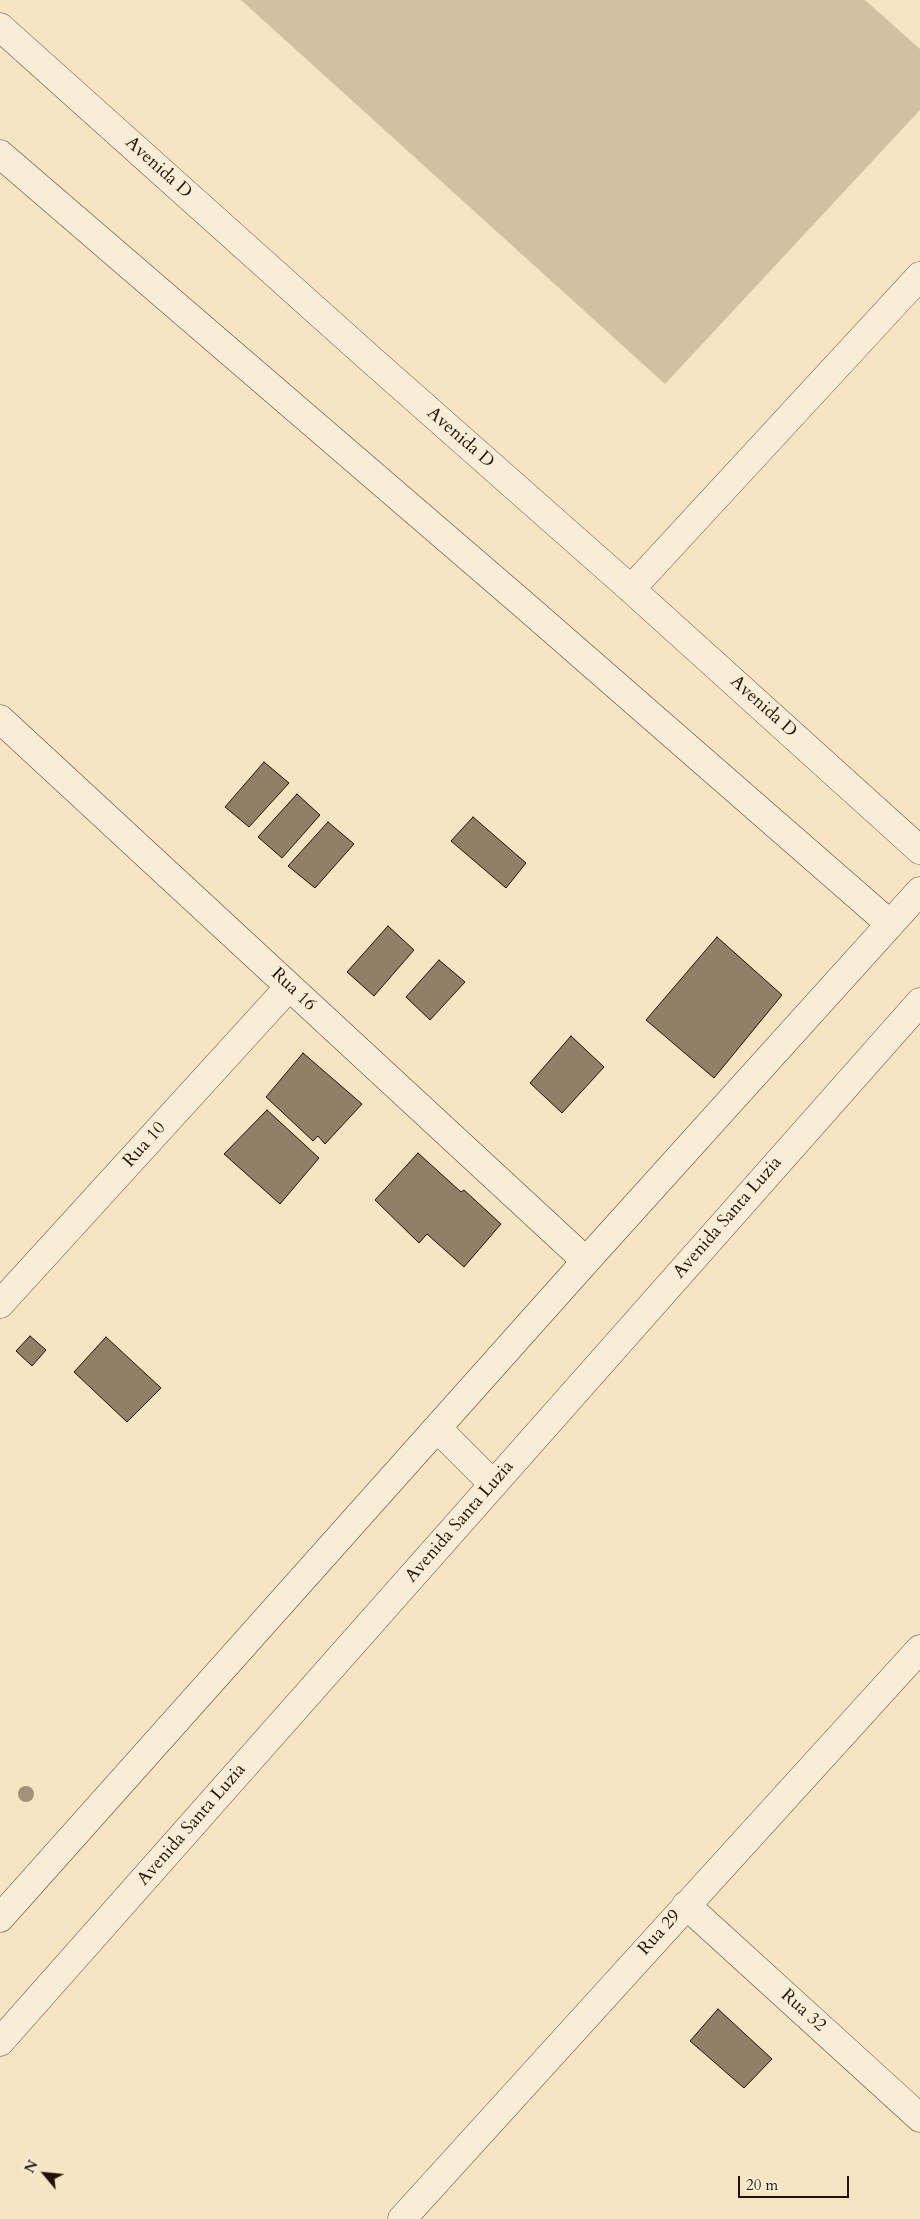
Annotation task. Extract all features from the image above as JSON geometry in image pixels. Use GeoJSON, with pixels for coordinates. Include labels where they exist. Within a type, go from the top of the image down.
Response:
{"type":"FeatureCollection","features":[{"type":"Feature","properties":{"kind":"street","name":"Avenida D"},"geometry":{"type":"LineString","coordinates":[[0,26],[366,355],[632,589],[920,850]]}},
{"type":"Feature","properties":{"kind":"street"},"geometry":{"type":"LineString","coordinates":[[0,154],[523,604],[890,924]]}},
{"type":"Feature","properties":{"kind":"street"},"geometry":{"type":"LineString","coordinates":[[632,589],[920,276]]}},
{"type":"Feature","properties":{"kind":"street","name":"Rua 16"},"geometry":{"type":"LineString","coordinates":[[0,719],[586,1262]]}},
{"type":"Feature","properties":{"kind":"street"},"geometry":{"type":"LineString","coordinates":[[0,1918],[437,1428],[920,892]]}},
{"type":"Feature","properties":{"kind":"street","name":"Rua 10"},"geometry":{"type":"LineString","coordinates":[[0,1304],[289,987]]}},
{"type":"Feature","properties":{"kind":"street","name":"Avenida Santa Luzia"},"geometry":{"type":"LineString","coordinates":[[0,2042],[920,1002]]}},
{"type":"Feature","properties":{"kind":"street"},"geometry":{"type":"LineString","coordinates":[[437,1428],[494,1484]]}},
{"type":"Feature","properties":{"kind":"street","name":"Rua 29"},"geometry":{"type":"LineString","coordinates":[[402,2219],[920,1649]]}},
{"type":"Feature","properties":{"kind":"street","name":"Rua 32"},"geometry":{"type":"LineString","coordinates":[[686,1905],[920,2118]]}},
{"type":"Feature","properties":{"kind":"shaded area"},"geometry":{"type":"Polygon","coordinates":[[[241,0],[865,0],[920,49],[920,110],[665,384],[241,0]]]}},
{"type":"Feature","properties":{"kind":"building"},"geometry":{"type":"Polygon","coordinates":[[[264,762],[289,783],[249,827],[225,807],[264,762]]]}},
{"type":"Feature","properties":{"kind":"building"},"geometry":{"type":"Polygon","coordinates":[[[297,794],[320,815],[282,858],[258,837],[297,794]]]}},
{"type":"Feature","properties":{"kind":"building"},"geometry":{"type":"Polygon","coordinates":[[[473,817],[526,863],[506,888],[451,841],[473,817]]]}},
{"type":"Feature","properties":{"kind":"building"},"geometry":{"type":"Polygon","coordinates":[[[328,822],[354,844],[315,888],[288,866],[328,822]]]}},
{"type":"Feature","properties":{"kind":"building"},"geometry":{"type":"Polygon","coordinates":[[[388,926],[414,950],[374,996],[347,972],[388,926]]]}},
{"type":"Feature","properties":{"kind":"building"},"geometry":{"type":"Polygon","coordinates":[[[717,937],[782,995],[714,1078],[646,1020],[717,937]]]}},
{"type":"Feature","properties":{"kind":"building"},"geometry":{"type":"Polygon","coordinates":[[[439,960],[465,982],[430,1020],[406,997],[439,960]]]}},
{"type":"Feature","properties":{"kind":"building"},"geometry":{"type":"Polygon","coordinates":[[[571,1036],[604,1067],[562,1113],[530,1083],[571,1036]]]}},
{"type":"Feature","properties":{"kind":"building"},"geometry":{"type":"Polygon","coordinates":[[[303,1053],[362,1104],[325,1144],[318,1136],[313,1141],[266,1097],[303,1053]]]}},
{"type":"Feature","properties":{"kind":"building"},"geometry":{"type":"Polygon","coordinates":[[[267,1110],[319,1158],[280,1204],[224,1154],[267,1110]]]}},
{"type":"Feature","properties":{"kind":"building"},"geometry":{"type":"Polygon","coordinates":[[[418,1153],[461,1192],[464,1190],[501,1224],[464,1267],[427,1234],[419,1243],[375,1200],[418,1153]]]}},
{"type":"Feature","properties":{"kind":"building"},"geometry":{"type":"Polygon","coordinates":[[[30,1336],[46,1350],[32,1366],[16,1351],[30,1336]]]}},
{"type":"Feature","properties":{"kind":"building"},"geometry":{"type":"Polygon","coordinates":[[[106,1337],[161,1388],[127,1422],[74,1372],[106,1337]]]}},
{"type":"Feature","properties":{"kind":"building"},"geometry":{"type":"Polygon","coordinates":[[[718,2009],[772,2059],[744,2088],[690,2041],[718,2009]]]}}]}
